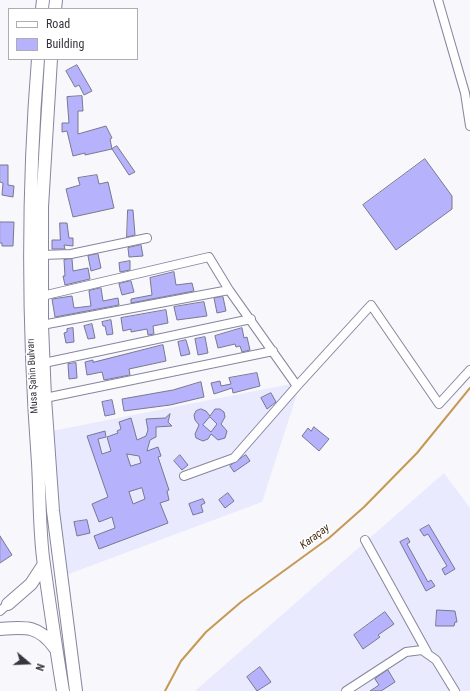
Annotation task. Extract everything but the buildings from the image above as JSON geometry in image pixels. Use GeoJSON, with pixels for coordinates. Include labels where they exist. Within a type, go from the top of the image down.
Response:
{"type":"FeatureCollection","features":[{"type":"Feature","properties":{"kind":"highway","name":"Musa Şahin Bulvarı"},"geometry":{"type":"LineString","coordinates":[[38,60],[32,156],[30,292],[32,370],[44,564],[55,648],[63,691]]}},
{"type":"Feature","properties":{"kind":"highway","name":"Musa Şahin Bulvarı"},"geometry":{"type":"LineString","coordinates":[[51,60],[44,169],[42,325],[45,398],[53,512],[76,691]]}},
{"type":"Feature","properties":{"kind":"highway"},"geometry":{"type":"LineString","coordinates":[[4,607],[30,584],[44,564]]}},
{"type":"Feature","properties":{"kind":"highway"},"geometry":{"type":"LineString","coordinates":[[0,629],[18,628],[39,631],[47,636],[55,648]]}},
{"type":"Feature","properties":{"kind":"street"},"geometry":{"type":"LineString","coordinates":[[438,0],[465,93],[470,126]]}},
{"type":"Feature","properties":{"kind":"street"},"geometry":{"type":"LineString","coordinates":[[42,255],[71,254],[147,238]]}},
{"type":"Feature","properties":{"kind":"street"},"geometry":{"type":"LineString","coordinates":[[42,296],[209,257],[229,290],[297,386]]}},
{"type":"Feature","properties":{"kind":"street"},"geometry":{"type":"LineString","coordinates":[[42,325],[229,290]]}},
{"type":"Feature","properties":{"kind":"street"},"geometry":{"type":"LineString","coordinates":[[184,476],[234,458],[370,305],[439,404],[470,370]]}},
{"type":"Feature","properties":{"kind":"street"},"geometry":{"type":"LineString","coordinates":[[44,363],[251,319]]}},
{"type":"Feature","properties":{"kind":"street"},"geometry":{"type":"LineString","coordinates":[[45,398],[273,351]]}},
{"type":"Feature","properties":{"kind":"street"},"geometry":{"type":"LineString","coordinates":[[365,540],[427,652],[436,660],[455,691]]}},
{"type":"Feature","properties":{"kind":"street"},"geometry":{"type":"LineString","coordinates":[[346,691],[406,652],[422,650],[427,652]]}},
{"type":"Feature","properties":{"kind":"shaded area"},"geometry":{"type":"Polygon","coordinates":[[[301,382],[262,502],[66,575],[52,431],[301,382]]]}},
{"type":"Feature","properties":{"kind":"shaded area"},"geometry":{"type":"Polygon","coordinates":[[[444,473],[470,508],[470,691],[195,691],[444,473]]]}},
{"type":"Feature","properties":{"kind":"waterway","name":"Karaçay"},"geometry":{"type":"LineString","coordinates":[[165,691],[181,661],[206,632],[241,602],[329,538],[364,507],[417,453],[470,388]]}}]}
